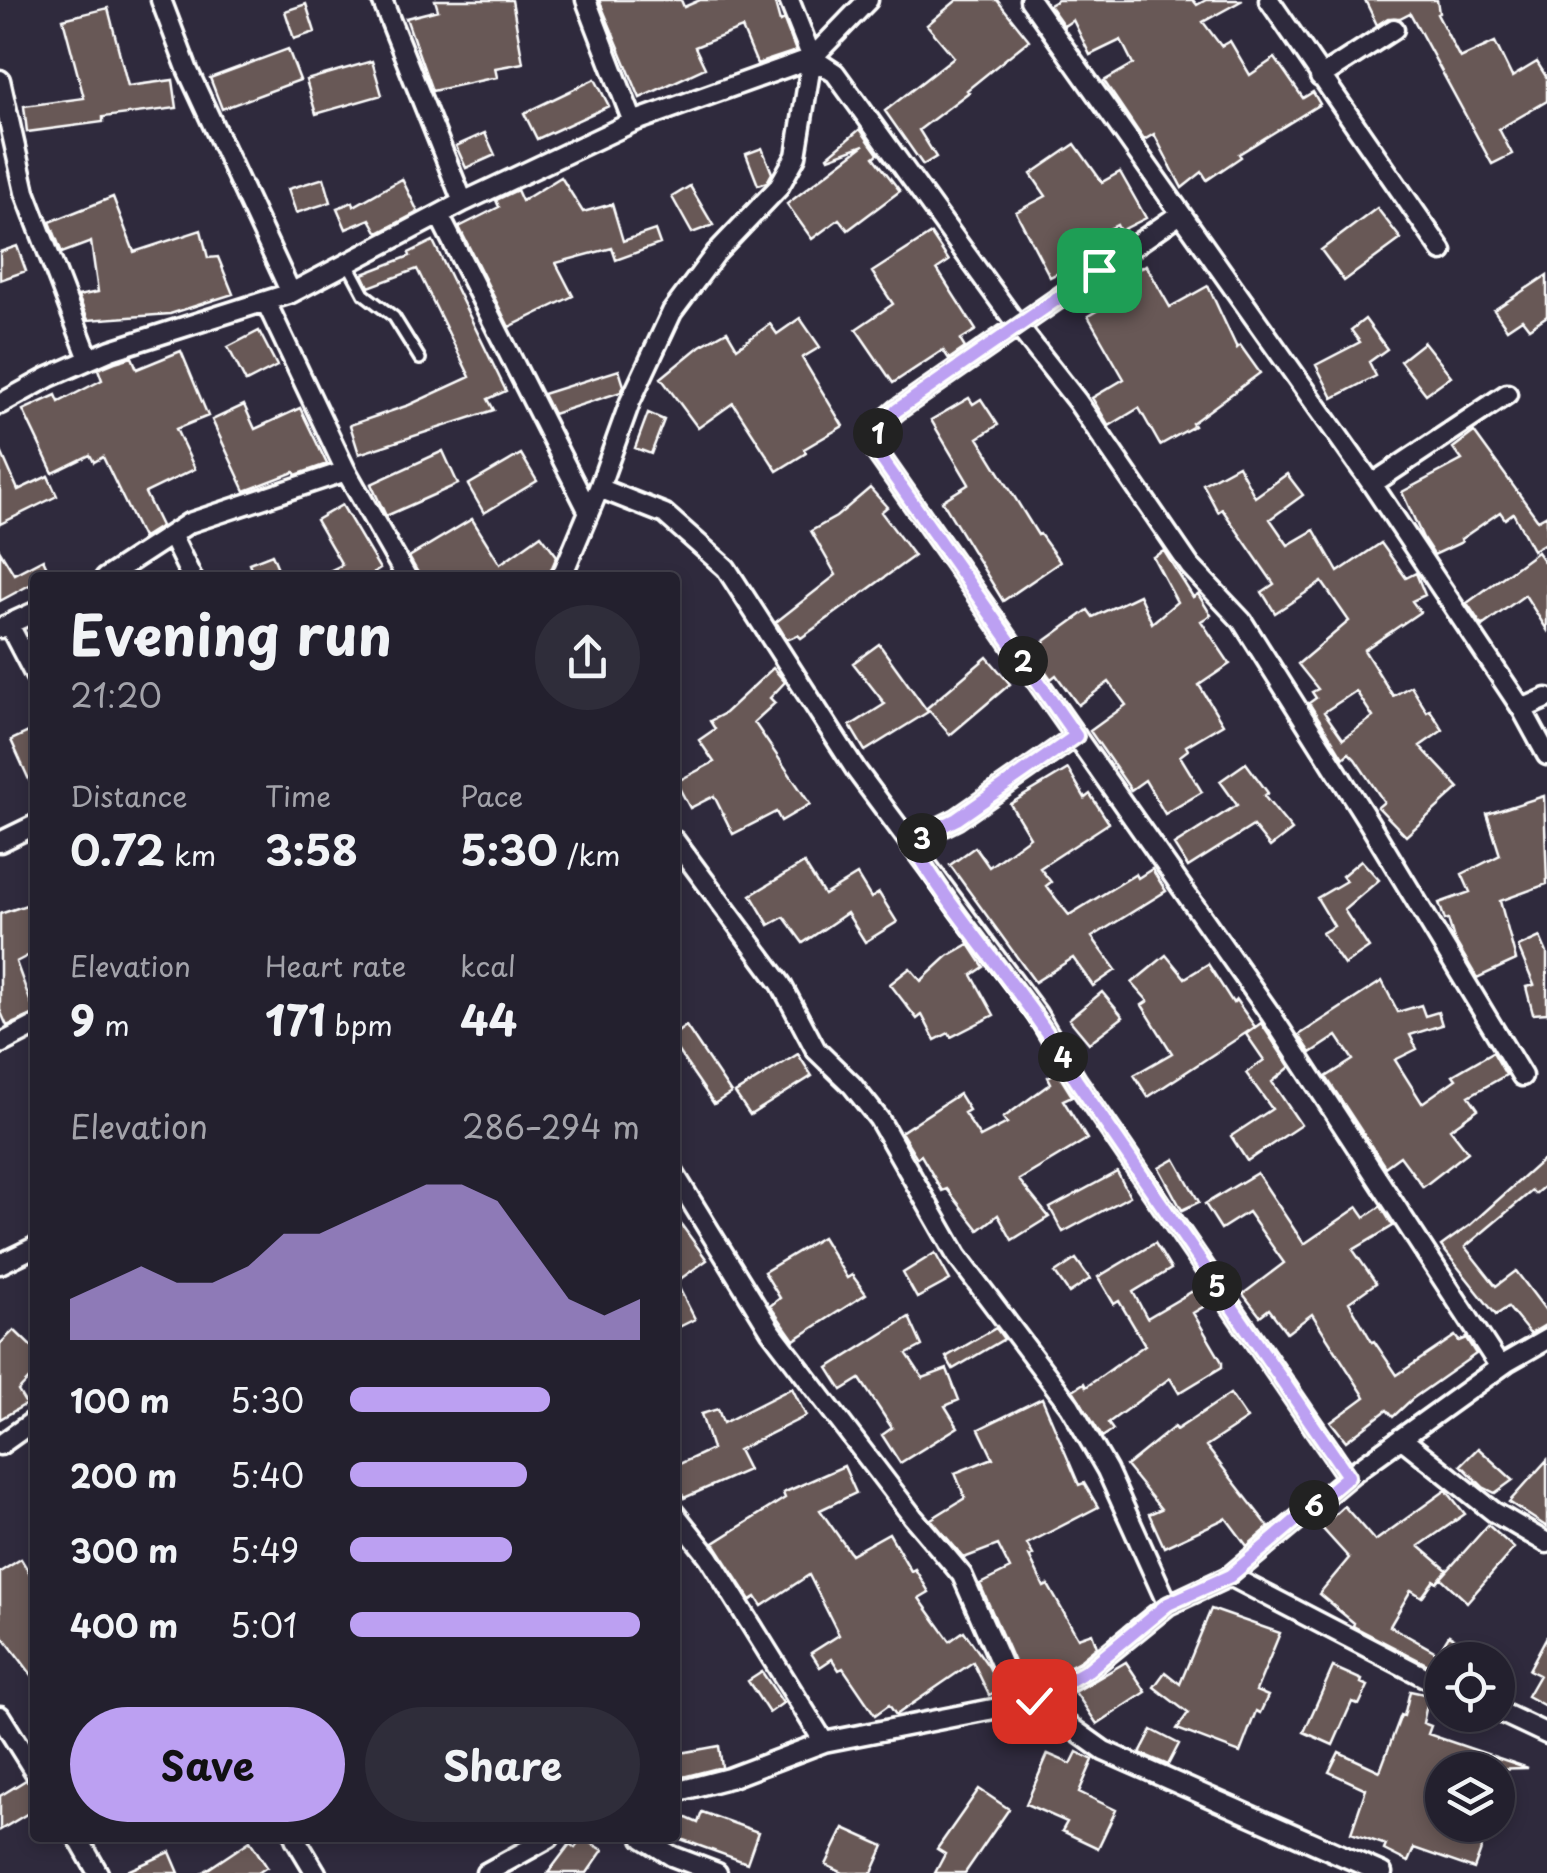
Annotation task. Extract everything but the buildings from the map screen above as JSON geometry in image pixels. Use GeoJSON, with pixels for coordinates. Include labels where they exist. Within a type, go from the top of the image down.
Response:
{"type":"FeatureCollection","features":[{"type":"Feature","properties":{"kind":"street"},"geometry":{"type":"LineString","coordinates":[[161,0],[224,154],[291,293]]}},
{"type":"Feature","properties":{"kind":"street"},"geometry":{"type":"LineString","coordinates":[[382,0],[463,202]]}},
{"type":"Feature","properties":{"kind":"street"},"geometry":{"type":"LineString","coordinates":[[586,0],[633,122]]}},
{"type":"Feature","properties":{"kind":"street"},"geometry":{"type":"LineString","coordinates":[[563,572],[630,402],[672,312],[716,253],[778,188],[796,156],[812,58],[789,0]]}},
{"type":"Feature","properties":{"kind":"street"},"geometry":{"type":"LineString","coordinates":[[0,404],[89,359],[291,293],[463,202],[633,122],[812,58],[868,0]]}},
{"type":"Feature","properties":{"kind":"street"},"geometry":{"type":"LineString","coordinates":[[1030,0],[1372,484],[1522,709],[1547,755]]}},
{"type":"Feature","properties":{"kind":"street"},"geometry":{"type":"LineString","coordinates":[[1269,0],[1442,251]]}},
{"type":"Feature","properties":{"kind":"street"},"geometry":{"type":"LineString","coordinates":[[1320,77],[1394,29]]}},
{"type":"Feature","properties":{"kind":"street"},"geometry":{"type":"LineString","coordinates":[[812,58],[836,73],[1018,326],[1077,401],[1190,566],[1242,622],[1522,1076]]}},
{"type":"Feature","properties":{"kind":"street"},"geometry":{"type":"LineString","coordinates":[[0,80],[26,192],[89,359]]}},
{"type":"Feature","properties":{"kind":"street"},"geometry":{"type":"LineString","coordinates":[[1180,214],[897,410],[884,421],[874,448],[1271,1015],[1500,1367]]}},
{"type":"Feature","properties":{"kind":"street"},"geometry":{"type":"LineString","coordinates":[[439,216],[588,510]]}},
{"type":"Feature","properties":{"kind":"street"},"geometry":{"type":"LineString","coordinates":[[266,302],[346,471],[404,572]]}},
{"type":"Feature","properties":{"kind":"street"},"geometry":{"type":"LineString","coordinates":[[1372,484],[1507,394]]}},
{"type":"Feature","properties":{"kind":"street"},"geometry":{"type":"LineString","coordinates":[[114,572],[210,514],[346,471]]}},
{"type":"Feature","properties":{"kind":"street"},"geometry":{"type":"LineString","coordinates":[[599,488],[664,514],[726,568],[856,770],[1036,1014],[1076,1080],[1348,1476]]}},
{"type":"Feature","properties":{"kind":"street"},"geometry":{"type":"LineString","coordinates":[[171,536],[189,572]]}},
{"type":"Feature","properties":{"kind":"street"},"geometry":{"type":"LineString","coordinates":[[30,614],[4,627],[30,667]]}},
{"type":"Feature","properties":{"kind":"street"},"geometry":{"type":"LineString","coordinates":[[1522,709],[1547,698]]}},
{"type":"Feature","properties":{"kind":"street"},"geometry":{"type":"LineString","coordinates":[[911,842],[957,819],[1076,736]]}},
{"type":"Feature","properties":{"kind":"street"},"geometry":{"type":"LineString","coordinates":[[0,842],[30,827]]}},
{"type":"Feature","properties":{"kind":"street"},"geometry":{"type":"LineString","coordinates":[[680,847],[782,984],[816,1050],[852,1084],[879,1119],[956,1256],[1070,1406],[1107,1470],[1168,1604]]}},
{"type":"Feature","properties":{"kind":"street"},"geometry":{"type":"LineString","coordinates":[[0,1044],[30,1029]]}},
{"type":"Feature","properties":{"kind":"street"},"geometry":{"type":"LineString","coordinates":[[680,1183],[771,1331],[962,1575],[1026,1701],[1104,1751],[1382,1873]]}},
{"type":"Feature","properties":{"kind":"street"},"geometry":{"type":"LineString","coordinates":[[0,1264],[30,1250]]}},
{"type":"Feature","properties":{"kind":"street"},"geometry":{"type":"LineString","coordinates":[[680,1791],[728,1778],[824,1742],[1026,1701],[1088,1670],[1168,1604],[1230,1576],[1348,1476],[1547,1338]]}},
{"type":"Feature","properties":{"kind":"street"},"geometry":{"type":"LineString","coordinates":[[0,1444],[30,1423]]}},
{"type":"Feature","properties":{"kind":"street"},"geometry":{"type":"LineString","coordinates":[[1401,1438],[1494,1512],[1547,1543]]}},
{"type":"Feature","properties":{"kind":"street"},"geometry":{"type":"LineString","coordinates":[[680,1520],[709,1557],[824,1742]]}},
{"type":"Feature","properties":{"kind":"street"},"geometry":{"type":"LineString","coordinates":[[1230,1576],[1425,1677]]}},
{"type":"Feature","properties":{"kind":"street"},"geometry":{"type":"LineString","coordinates":[[0,1716],[30,1764]]}},
{"type":"Feature","properties":{"kind":"street"},"geometry":{"type":"LineString","coordinates":[[1515,1719],[1547,1734]]}},
{"type":"Feature","properties":{"kind":"street"},"geometry":{"type":"LineString","coordinates":[[80,1842],[98,1873]]}},
{"type":"Feature","properties":{"kind":"street"},"geometry":{"type":"LineString","coordinates":[[297,1842],[316,1873]]}},
{"type":"Feature","properties":{"kind":"street"},"geometry":{"type":"LineString","coordinates":[[486,1873],[541,1842]]}},
{"type":"Feature","properties":{"kind":"street"},"geometry":{"type":"LineString","coordinates":[[649,1842],[672,1856],[717,1873]]}},
{"type":"Feature","properties":{"kind":"lane"},"geometry":{"type":"LineString","coordinates":[[346,262],[364,294],[394,317],[420,359]]}},
{"type":"Feature","properties":{"kind":"route"},"geometry":{"type":"LineString","coordinates":[[1034,1701],[1088,1670],[1168,1604],[1230,1576],[1348,1476],[1076,1080],[1036,1014],[911,842],[940,830],[1076,736],[874,448],[876,437],[884,421],[897,410],[1099,270]]}}]}
